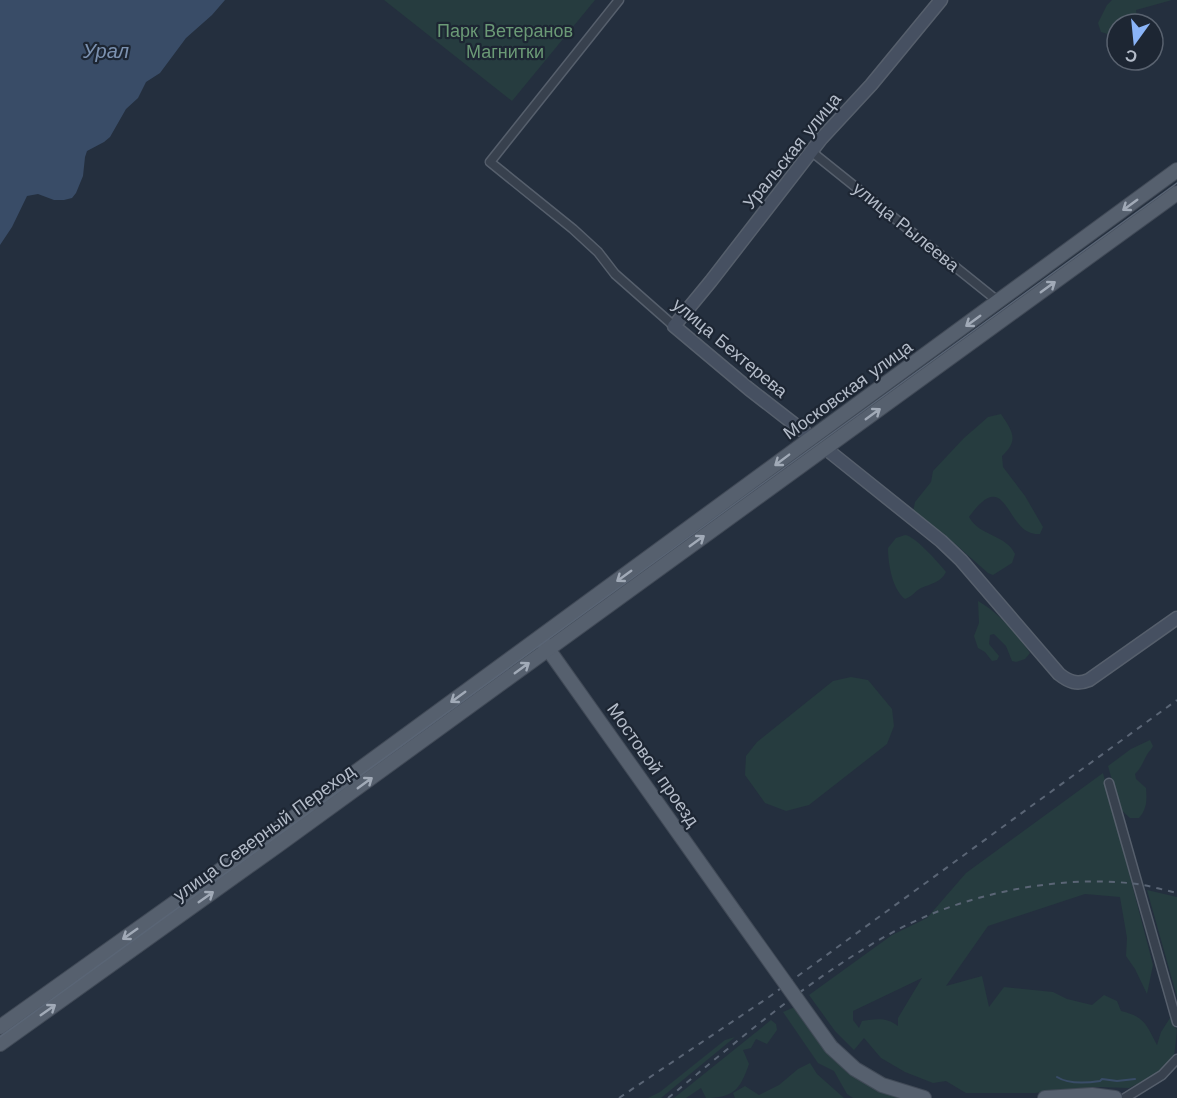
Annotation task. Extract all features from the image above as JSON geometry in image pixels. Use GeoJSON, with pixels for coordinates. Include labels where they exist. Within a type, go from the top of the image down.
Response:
{"type":"FeatureCollection","features":[{"type":"Feature","properties":{"kind":"main road","name":"Московская улица"},"geometry":{"type":"LineString","coordinates":[[539,638],[1177,170]]}},
{"type":"Feature","properties":{"kind":"main road","name":"Московская улица"},"geometry":{"type":"LineString","coordinates":[[548,650],[1177,193]]}},
{"type":"Feature","properties":{"kind":"main road","name":"улица Бехтерева"},"geometry":{"type":"LineString","coordinates":[[812,438],[825,448]]}},
{"type":"Feature","properties":{"kind":"main road","name":"Мостовой проезд"},"geometry":{"type":"LineString","coordinates":[[539,638],[831,1047],[855,1070],[882,1085],[924,1098]]}},
{"type":"Feature","properties":{"kind":"main road","name":"улица Северный Переход"},"geometry":{"type":"LineString","coordinates":[[0,1027],[271,834],[539,638]]}},
{"type":"Feature","properties":{"kind":"main road","name":"улица Северный Переход"},"geometry":{"type":"LineString","coordinates":[[0,1044],[548,650]]}},
{"type":"Feature","properties":{"kind":"main road"},"geometry":{"type":"LineString","coordinates":[[1045,1098],[1092,1095],[1115,1098]]}},
{"type":"Feature","properties":{"kind":"street","name":"улица Бехтерева"},"geometry":{"type":"LineString","coordinates":[[619,0],[490,162],[573,229],[598,252],[615,274],[674,326],[812,438]]}},
{"type":"Feature","properties":{"kind":"street","name":"Уральская улица"},"geometry":{"type":"LineString","coordinates":[[674,326],[821,139],[878,77],[941,0]]}},
{"type":"Feature","properties":{"kind":"street","name":"улица Рылеева"},"geometry":{"type":"LineString","coordinates":[[812,152],[999,302]]}},
{"type":"Feature","properties":{"kind":"street","name":"улица Бехтерева"},"geometry":{"type":"LineString","coordinates":[[825,448],[942,542],[1059,674],[1067,680],[1077,683],[1085,682],[1177,618]]}},
{"type":"Feature","properties":{"kind":"street"},"geometry":{"type":"LineString","coordinates":[[1109,783],[1177,1022]]}},
{"type":"Feature","properties":{"kind":"street"},"geometry":{"type":"LineString","coordinates":[[1125,1098],[1162,1075],[1177,1059]]}},
{"type":"Feature","properties":{"kind":"green space","name":"Парк Ветеранов Магнитки"},"geometry":{"type":"Polygon","coordinates":[[[384,0],[595,0],[512,101],[384,0]]]}},
{"type":"Feature","properties":{"kind":"green space"},"geometry":{"type":"Polygon","coordinates":[[[1112,0],[1172,0],[1136,10],[1136,12],[1105,12],[1105,33],[1101,32],[1098,23],[1112,0]]]}},
{"type":"Feature","properties":{"kind":"green space"},"geometry":{"type":"Polygon","coordinates":[[[1001,414],[1012,436],[1011,445],[1002,456],[1003,467],[1025,496],[1043,527],[1040,534],[1031,533],[1023,528],[998,498],[990,497],[981,503],[969,517],[979,528],[1006,543],[1015,554],[1012,563],[993,575],[913,512],[915,502],[931,482],[933,471],[964,438],[988,417],[1001,414]]]}},
{"type":"Feature","properties":{"kind":"green space"},"geometry":{"type":"Polygon","coordinates":[[[905,535],[920,544],[946,572],[939,580],[905,599],[894,582],[888,548],[896,538],[905,535]]]}},
{"type":"Feature","properties":{"kind":"green space"},"geometry":{"type":"Polygon","coordinates":[[[978,601],[1000,617],[1019,638],[1030,653],[1025,659],[1012,661],[1006,646],[994,634],[990,635],[989,644],[999,656],[997,660],[992,661],[985,652],[978,648],[974,636],[979,623],[978,601]]]}},
{"type":"Feature","properties":{"kind":"green space"},"geometry":{"type":"Polygon","coordinates":[[[851,677],[868,680],[892,709],[894,726],[887,744],[809,805],[786,811],[765,803],[745,775],[746,756],[757,742],[833,681],[851,677]]]}},
{"type":"Feature","properties":{"kind":"green space"},"geometry":{"type":"Polygon","coordinates":[[[1150,740],[1153,747],[1135,774],[1136,779],[1146,788],[1145,808],[1139,818],[1130,818],[1120,809],[1108,766],[1131,749],[1150,740]]]}},
{"type":"Feature","properties":{"kind":"green space"},"geometry":{"type":"Polygon","coordinates":[[[1103,773],[1153,965],[1147,994],[1126,956],[1127,938],[1120,897],[1085,894],[988,926],[946,986],[982,976],[989,1007],[1004,987],[1053,992],[1067,999],[1092,1005],[1104,995],[1117,1001],[1121,1011],[1144,1022],[1157,1045],[1161,1032],[1170,1018],[1177,1030],[1174,1057],[1155,1075],[1129,1088],[1098,1087],[1035,1093],[966,1093],[946,1081],[933,1083],[905,1072],[881,1058],[864,1038],[854,1050],[835,1031],[809,995],[892,935],[927,918],[966,873],[1103,773]],[[922,978],[853,1011],[853,1020],[859,1028],[862,1021],[877,1019],[889,1021],[898,1026],[898,1018],[922,978]]]}},
{"type":"Feature","properties":{"kind":"green space"},"geometry":{"type":"Polygon","coordinates":[[[1147,890],[1177,897],[1177,997],[1147,890]]]}},
{"type":"Feature","properties":{"kind":"green space"},"geometry":{"type":"Polygon","coordinates":[[[797,1006],[890,1094],[901,1098],[853,1098],[847,1094],[834,1071],[818,1063],[783,1012],[797,1006]]]}},
{"type":"Feature","properties":{"kind":"green space"},"geometry":{"type":"Polygon","coordinates":[[[771,1020],[776,1024],[777,1030],[767,1044],[756,1039],[751,1048],[743,1050],[749,1064],[739,1086],[734,1091],[715,1098],[706,1098],[701,1088],[686,1098],[674,1098],[771,1020]]]}},
{"type":"Feature","properties":{"kind":"green space"},"geometry":{"type":"Polygon","coordinates":[[[735,1037],[661,1098],[648,1098],[660,1092],[725,1040],[735,1037]]]}},
{"type":"Feature","properties":{"kind":"green space"},"geometry":{"type":"Polygon","coordinates":[[[810,1063],[817,1074],[844,1098],[735,1098],[733,1093],[745,1086],[759,1095],[779,1085],[798,1069],[810,1063]]]}},
{"type":"Feature","properties":{"kind":"water","name":"Урал"},"geometry":{"type":"Polygon","coordinates":[[[0,0],[225,0],[186,38],[160,73],[146,82],[138,98],[126,109],[110,137],[87,151],[83,176],[72,198],[54,200],[38,194],[27,196],[12,227],[0,245],[0,0]]]}},
{"type":"Feature","properties":{"kind":"waterway"},"geometry":{"type":"LineString","coordinates":[[1057,1077],[1078,1082],[1135,1079]]}},
{"type":"Feature","properties":{"kind":"tram line"},"geometry":{"type":"LineString","coordinates":[[0,1037],[1177,183]]}},
{"type":"Feature","properties":{"kind":"railway"},"geometry":{"type":"LineString","coordinates":[[619,1098],[769,997],[1177,700]]}},
{"type":"Feature","properties":{"kind":"railway"},"geometry":{"type":"LineString","coordinates":[[668,1098],[806,988],[864,949],[922,918],[981,897],[1044,885],[1107,882],[1137,884],[1177,893]]}}]}
